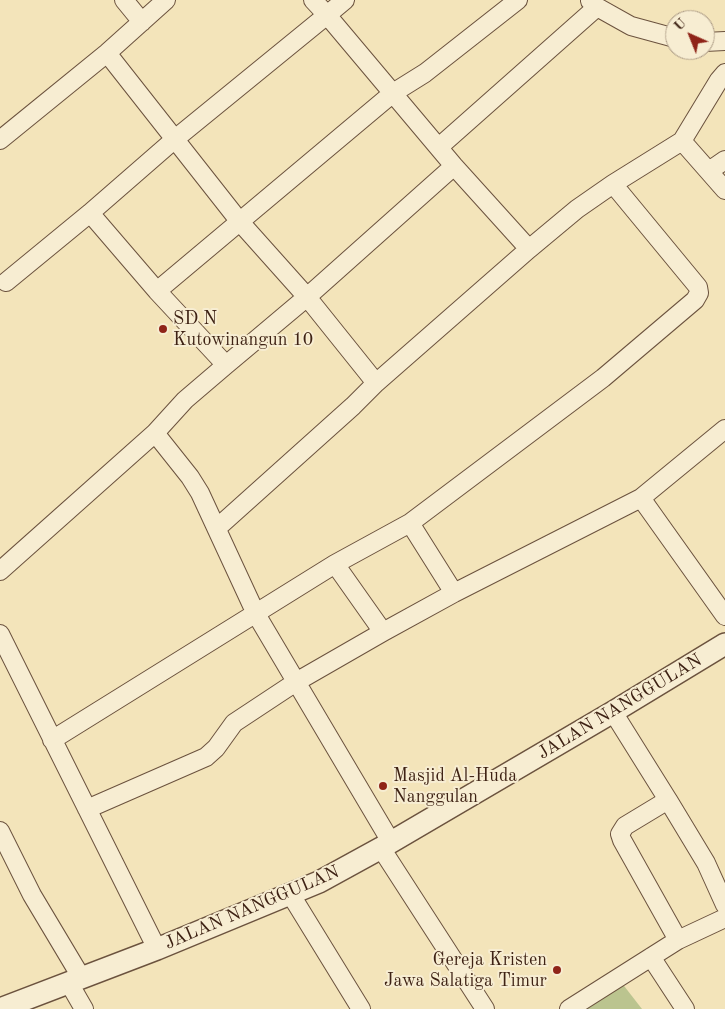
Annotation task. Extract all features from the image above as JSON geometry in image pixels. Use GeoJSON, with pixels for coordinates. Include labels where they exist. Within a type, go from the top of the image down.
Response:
{"type":"FeatureCollection","features":[{"type":"Feature","properties":{"kind":"street"},"geometry":{"type":"LineString","coordinates":[[124,0],[142,22]]}},
{"type":"Feature","properties":{"kind":"street"},"geometry":{"type":"LineString","coordinates":[[0,140],[107,53],[166,0]]}},
{"type":"Feature","properties":{"kind":"street"},"geometry":{"type":"LineString","coordinates":[[313,0],[440,147],[454,166],[529,249]]}},
{"type":"Feature","properties":{"kind":"street"},"geometry":{"type":"LineString","coordinates":[[6,282],[90,213],[175,139],[345,0]]}},
{"type":"Feature","properties":{"kind":"street"},"geometry":{"type":"LineString","coordinates":[[157,291],[393,93],[426,73],[518,0]]}},
{"type":"Feature","properties":{"kind":"street"},"geometry":{"type":"LineString","coordinates":[[440,147],[593,4],[631,26],[665,35]]}},
{"type":"Feature","properties":{"kind":"street"},"geometry":{"type":"LineString","coordinates":[[107,53],[240,222],[307,297],[376,383]]}},
{"type":"Feature","properties":{"kind":"street"},"geometry":{"type":"LineString","coordinates":[[217,528],[376,383],[577,209],[682,141],[725,73]]}},
{"type":"Feature","properties":{"kind":"street"},"geometry":{"type":"LineString","coordinates":[[682,141],[725,190]]}},
{"type":"Feature","properties":{"kind":"street"},"geometry":{"type":"LineString","coordinates":[[709,171],[725,160]]}},
{"type":"Feature","properties":{"kind":"street"},"geometry":{"type":"LineString","coordinates":[[0,572],[154,433],[186,400],[307,297],[454,166]]}},
{"type":"Feature","properties":{"kind":"street"},"geometry":{"type":"LineString","coordinates":[[52,740],[335,564],[410,523],[603,378],[685,309],[698,296],[698,286],[613,184]]}},
{"type":"Feature","properties":{"kind":"street"},"geometry":{"type":"LineString","coordinates":[[90,213],[157,291],[226,365]]}},
{"type":"Feature","properties":{"kind":"street"},"geometry":{"type":"LineString","coordinates":[[88,809],[206,757],[216,748],[234,723],[296,682],[454,593],[641,498],[725,428]]}},
{"type":"Feature","properties":{"kind":"street"},"geometry":{"type":"LineString","coordinates":[[154,433],[190,477],[200,493],[256,614],[296,682],[386,845],[485,1009]]}},
{"type":"Feature","properties":{"kind":"street"},"geometry":{"type":"LineString","coordinates":[[641,498],[725,616]]}},
{"type":"Feature","properties":{"kind":"street"},"geometry":{"type":"LineString","coordinates":[[410,523],[454,593]]}},
{"type":"Feature","properties":{"kind":"street"},"geometry":{"type":"LineString","coordinates":[[335,564],[383,632]]}},
{"type":"Feature","properties":{"kind":"street"},"geometry":{"type":"LineString","coordinates":[[0,634],[157,949]]}},
{"type":"Feature","properties":{"kind":"street","name":"JALAN NANGGULAN"},"geometry":{"type":"LineString","coordinates":[[0,1008],[157,949],[319,882],[386,845],[613,712],[725,644]]}},
{"type":"Feature","properties":{"kind":"street"},"geometry":{"type":"LineString","coordinates":[[613,712],[706,863],[725,905]]}},
{"type":"Feature","properties":{"kind":"street"},"geometry":{"type":"LineString","coordinates":[[668,800],[625,826],[620,834],[678,940]]}},
{"type":"Feature","properties":{"kind":"street"},"geometry":{"type":"LineString","coordinates":[[0,831],[75,980],[84,1009]]}},
{"type":"Feature","properties":{"kind":"street"},"geometry":{"type":"LineString","coordinates":[[291,895],[361,1009]]}},
{"type":"Feature","properties":{"kind":"street"},"geometry":{"type":"LineString","coordinates":[[570,1009],[678,940],[725,918]]}},
{"type":"Feature","properties":{"kind":"street"},"geometry":{"type":"LineString","coordinates":[[650,958],[685,1009]]}},
{"type":"Feature","properties":{"kind":"green space"},"geometry":{"type":"Polygon","coordinates":[[[621,982],[642,1009],[577,1009],[621,982]]]}},
{"type":"Feature","properties":{"kind":"place","name":"SD N Kutowinangun 10"},"geometry":{"type":"Point","coordinates":[163,329]}},
{"type":"Feature","properties":{"kind":"place","name":"Masjid Al-Huda Nanggulan"},"geometry":{"type":"Point","coordinates":[383,786]}},
{"type":"Feature","properties":{"kind":"place","name":"Gereja Kristen Jawa Salatiga Timur"},"geometry":{"type":"Point","coordinates":[557,970]}}]}
